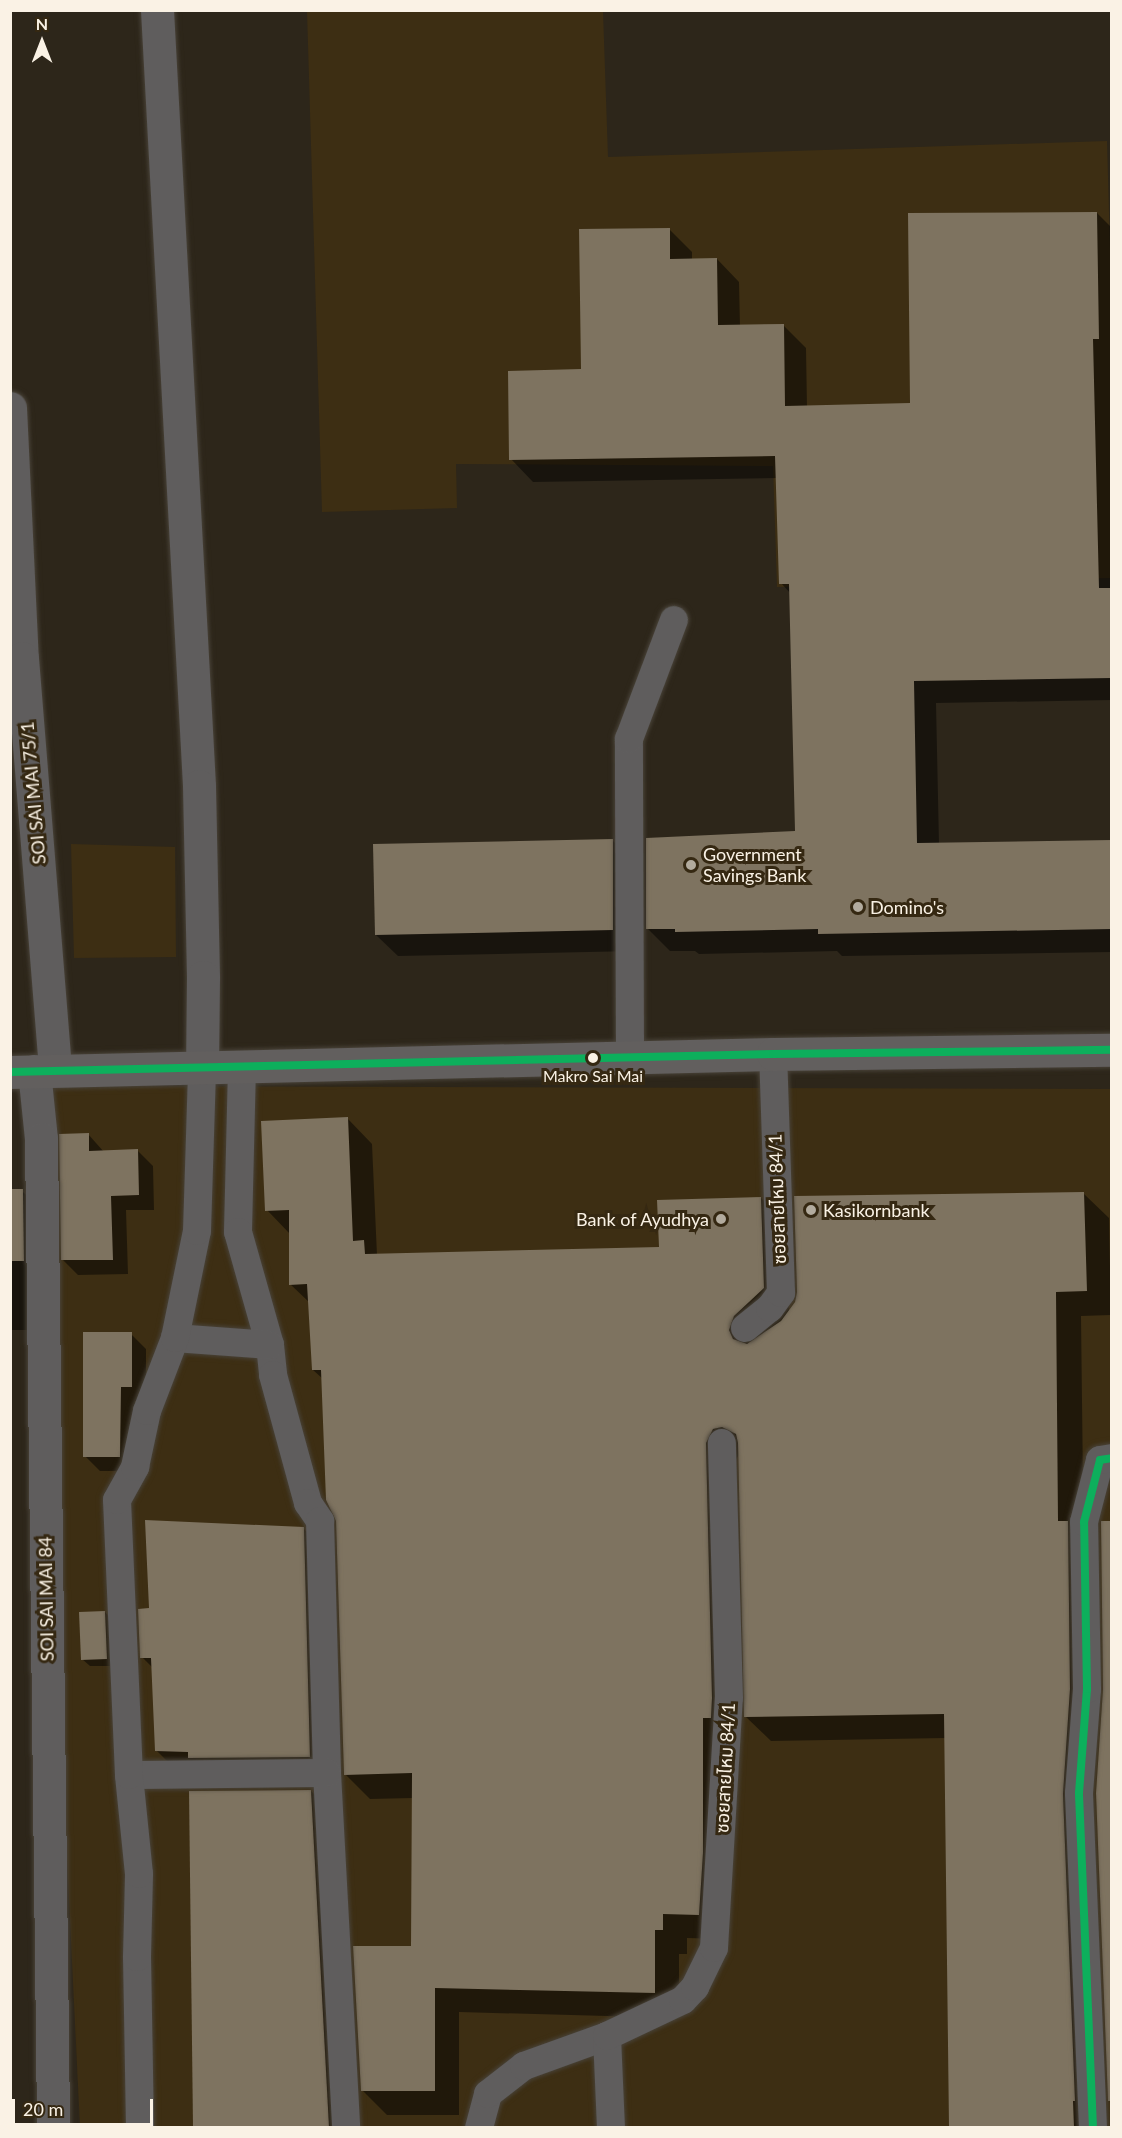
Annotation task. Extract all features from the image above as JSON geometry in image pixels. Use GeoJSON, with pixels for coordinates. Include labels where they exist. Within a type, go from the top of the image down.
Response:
{"type":"FeatureCollection","features":[{"type":"Feature","properties":{"kind":"main road"},"geometry":{"type":"LineString","coordinates":[[33,1071],[773,1054],[1112,1050]]}},
{"type":"Feature","properties":{"kind":"street"},"geometry":{"type":"LineString","coordinates":[[157,10],[198,786],[203,977],[202,1068]]}},
{"type":"Feature","properties":{"kind":"street","name":"SOI SAI MAI 75/1"},"geometry":{"type":"LineString","coordinates":[[10,408],[22,658],[33,1071]]}},
{"type":"Feature","properties":{"kind":"street","name":"SOI SAI MAI 84"},"geometry":{"type":"LineString","coordinates":[[33,1071],[41,1139],[53,2127]]}},
{"type":"Feature","properties":{"kind":"lane"},"geometry":{"type":"LineString","coordinates":[[630,1058],[629,739],[674,620]]}},
{"type":"Feature","properties":{"kind":"lane","name":"ซอยสายไหม 84/1"},"geometry":{"type":"LineString","coordinates":[[745,1328],[770,1308],[781,1293],[773,1054]]}},
{"type":"Feature","properties":{"kind":"lane"},"geometry":{"type":"LineString","coordinates":[[242,1067],[238,1232],[270,1345],[273,1375],[308,1503],[320,1521],[327,1773],[346,2127]]}},
{"type":"Feature","properties":{"kind":"lane"},"geometry":{"type":"LineString","coordinates":[[140,2127],[137,1957],[139,1874],[129,1775],[117,1500],[135,1467],[147,1412],[175,1338],[197,1231],[202,1068]]}},
{"type":"Feature","properties":{"kind":"lane"},"geometry":{"type":"LineString","coordinates":[[175,1338],[270,1345]]}},
{"type":"Feature","properties":{"kind":"lane","name":"ซอยสายไหม 84/1"},"geometry":{"type":"LineString","coordinates":[[479,2127],[488,2094],[524,2066],[607,2036],[682,2000],[695,1987],[714,1948],[729,1698],[722,1443]]}},
{"type":"Feature","properties":{"kind":"lane"},"geometry":{"type":"LineString","coordinates":[[1093,2127],[1079,1793],[1087,1689],[1084,1522],[1100,1460],[1112,1458]]}},
{"type":"Feature","properties":{"kind":"lane"},"geometry":{"type":"LineString","coordinates":[[129,1775],[327,1773]]}},
{"type":"Feature","properties":{"kind":"lane"},"geometry":{"type":"LineString","coordinates":[[607,2036],[611,2127]]}},
{"type":"Feature","properties":{"kind":"shaded area"},"geometry":{"type":"Polygon","coordinates":[[[307,11],[603,11],[608,157],[1107,141],[1112,320],[1111,578],[777,587],[773,466],[456,464],[457,508],[322,512],[307,11]]]}},
{"type":"Feature","properties":{"kind":"shaded area"},"geometry":{"type":"Polygon","coordinates":[[[71,844],[175,847],[176,957],[74,958],[71,844]]]}},
{"type":"Feature","properties":{"kind":"shaded area"},"geometry":{"type":"Polygon","coordinates":[[[44,1086],[1111,1089],[1111,2127],[80,2127],[58,1672],[44,1086]]]}},
{"type":"Feature","properties":{"kind":"building"},"geometry":{"type":"Polygon","coordinates":[[[1097,212],[1099,339],[1093,339],[1099,588],[1112,588],[1112,678],[914,681],[917,843],[1112,840],[1112,929],[818,934],[818,929],[675,932],[675,929],[646,929],[646,838],[795,831],[789,584],[779,584],[775,456],[509,460],[508,371],[581,369],[579,229],[670,228],[670,259],[717,258],[718,325],[784,324],[785,406],[910,403],[908,213],[1097,212]]]}},
{"type":"Feature","properties":{"kind":"building"},"geometry":{"type":"Polygon","coordinates":[[[613,839],[613,930],[375,935],[373,844],[613,839]]]}},
{"type":"Feature","properties":{"kind":"building"},"geometry":{"type":"Polygon","coordinates":[[[348,1117],[353,1241],[364,1240],[365,1254],[659,1247],[657,1200],[761,1197],[764,1288],[734,1316],[729,1330],[733,1339],[747,1344],[781,1321],[795,1302],[797,1292],[794,1196],[1084,1192],[1087,1291],[1056,1292],[1058,1521],[1068,1521],[1070,1689],[1063,1794],[1075,2101],[1073,2101],[1074,2127],[949,2127],[944,1714],[744,1717],[738,1443],[736,1434],[722,1427],[713,1429],[706,1443],[712,1698],[711,1718],[703,1718],[703,1853],[699,1915],[663,1914],[663,1930],[655,1930],[655,1993],[435,1988],[435,2091],[361,2091],[353,1946],[411,1946],[412,1773],[344,1775],[336,1521],[326,1500],[321,1370],[312,1370],[307,1284],[289,1285],[289,1210],[265,1211],[261,1121],[348,1117]]]}},
{"type":"Feature","properties":{"kind":"building"},"geometry":{"type":"Polygon","coordinates":[[[89,1133],[89,1151],[138,1149],[139,1195],[111,1196],[113,1260],[61,1260],[59,1134],[89,1133]]]}},
{"type":"Feature","properties":{"kind":"building"},"geometry":{"type":"Polygon","coordinates":[[[10,1189],[23,1189],[24,1261],[10,1261],[10,1189]]]}},
{"type":"Feature","properties":{"kind":"building"},"geometry":{"type":"Polygon","coordinates":[[[83,1332],[132,1332],[132,1387],[121,1387],[120,1457],[83,1457],[83,1332]]]}},
{"type":"Feature","properties":{"kind":"building"},"geometry":{"type":"Polygon","coordinates":[[[145,1520],[304,1527],[310,1757],[188,1758],[188,1752],[155,1751],[151,1658],[140,1658],[138,1609],[149,1608],[145,1520]]]}},
{"type":"Feature","properties":{"kind":"building"},"geometry":{"type":"Polygon","coordinates":[[[1101,1521],[1112,1521],[1112,2101],[1108,2101],[1096,1793],[1103,1689],[1101,1521]]]}},
{"type":"Feature","properties":{"kind":"building"},"geometry":{"type":"Polygon","coordinates":[[[105,1611],[107,1659],[81,1660],[79,1612],[105,1611]]]}},
{"type":"Feature","properties":{"kind":"building"},"geometry":{"type":"Polygon","coordinates":[[[311,1790],[329,2127],[193,2127],[189,1791],[311,1790]]]}},
{"type":"Feature","properties":{"kind":"transit line"},"geometry":{"type":"LineString","coordinates":[[10,1072],[773,1054],[1112,1050]]}},
{"type":"Feature","properties":{"kind":"transit line"},"geometry":{"type":"LineString","coordinates":[[1093,2128],[1079,1793],[1087,1689],[1084,1522],[1100,1460],[1112,1458]]}},
{"type":"Feature","properties":{"kind":"place","name":"Government Savings Bank"},"geometry":{"type":"Point","coordinates":[691,865]}},
{"type":"Feature","properties":{"kind":"place","name":"Domino's"},"geometry":{"type":"Point","coordinates":[858,907]}},
{"type":"Feature","properties":{"kind":"place","name":"Makro Sai Mai"},"geometry":{"type":"Point","coordinates":[593,1058]}},
{"type":"Feature","properties":{"kind":"place","name":"Kasikornbank"},"geometry":{"type":"Point","coordinates":[811,1210]}},
{"type":"Feature","properties":{"kind":"place","name":"Bank of Ayudhya"},"geometry":{"type":"Point","coordinates":[721,1219]}}]}
